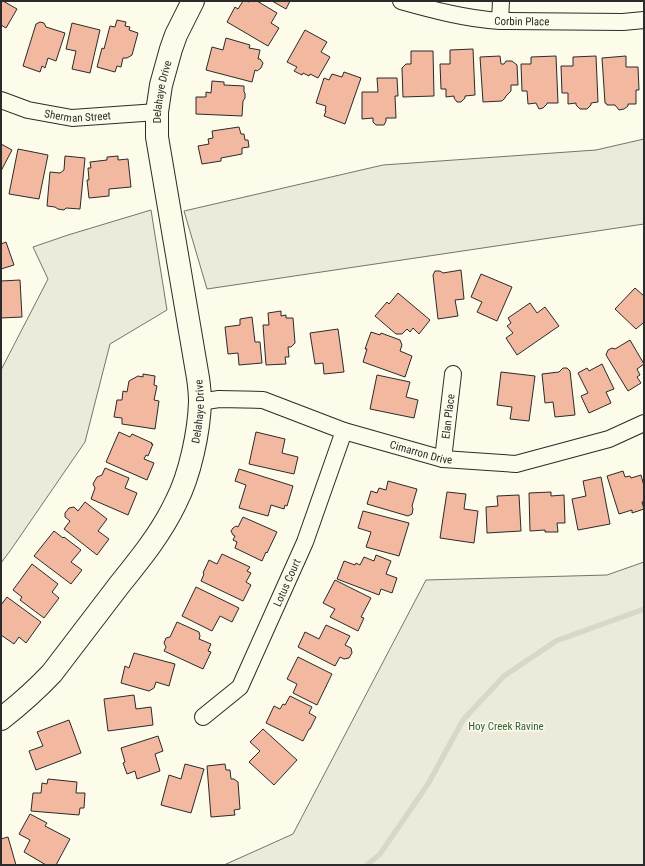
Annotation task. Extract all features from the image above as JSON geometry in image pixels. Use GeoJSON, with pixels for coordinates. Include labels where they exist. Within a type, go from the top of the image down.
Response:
{"type":"FeatureCollection","features":[{"type":"Feature","properties":{"kind":"street","name":"Delahaye Drive"},"geometry":{"type":"LineString","coordinates":[[1,719],[38,688],[52,673],[134,567],[165,522],[177,501],[191,458],[198,425],[200,402],[198,378],[157,137],[157,112],[161,85],[171,48],[193,1]]}},
{"type":"Feature","properties":{"kind":"street","name":"Corbin Place"},"geometry":{"type":"LineString","coordinates":[[401,1],[472,18],[500,21],[623,22],[644,20]]}},
{"type":"Feature","properties":{"kind":"street"},"geometry":{"type":"LineString","coordinates":[[500,1],[500,21]]}},
{"type":"Feature","properties":{"kind":"street","name":"Sherman Street"},"geometry":{"type":"LineString","coordinates":[[1,100],[28,110],[72,118],[157,112]]}},
{"type":"Feature","properties":{"kind":"street","name":"Elan Place"},"geometry":{"type":"LineString","coordinates":[[443,459],[453,374]]}},
{"type":"Feature","properties":{"kind":"street","name":"Cimarron Drive"},"geometry":{"type":"LineString","coordinates":[[200,402],[219,399],[263,400],[344,431],[443,459],[516,464],[609,439],[644,422]]}},
{"type":"Feature","properties":{"kind":"street","name":"Lotus Court"},"geometry":{"type":"LineString","coordinates":[[202,717],[240,687],[305,542],[344,431]]}},
{"type":"Feature","properties":{"kind":"green space"},"geometry":{"type":"Polygon","coordinates":[[[644,139],[644,224],[207,289],[184,211],[383,165],[596,150],[644,139]]]}},
{"type":"Feature","properties":{"kind":"green space"},"geometry":{"type":"Polygon","coordinates":[[[151,210],[167,310],[110,344],[85,442],[1,563],[1,370],[48,279],[33,247],[151,210]]]}},
{"type":"Feature","properties":{"kind":"green space","name":"Hoy Creek Ravine"},"geometry":{"type":"Polygon","coordinates":[[[644,562],[644,865],[224,865],[293,834],[426,580],[607,575],[644,562]]]}},
{"type":"Feature","properties":{"kind":"building"},"geometry":{"type":"Polygon","coordinates":[[[1,1],[17,9],[6,28],[1,25],[1,1]]]}},
{"type":"Feature","properties":{"kind":"building"},"geometry":{"type":"Polygon","coordinates":[[[243,1],[257,1],[277,13],[271,23],[279,28],[268,46],[227,22],[235,7],[238,9],[243,1]]]}},
{"type":"Feature","properties":{"kind":"building"},"geometry":{"type":"Polygon","coordinates":[[[272,1],[290,1],[286,9],[272,1]]]}},
{"type":"Feature","properties":{"kind":"building"},"geometry":{"type":"Polygon","coordinates":[[[117,20],[126,22],[125,26],[130,27],[129,30],[138,33],[132,55],[127,58],[123,58],[121,67],[117,66],[115,72],[97,67],[102,48],[104,49],[110,26],[115,27],[117,20]]]}},
{"type":"Feature","properties":{"kind":"building"},"geometry":{"type":"Polygon","coordinates":[[[40,22],[44,23],[46,27],[65,33],[56,61],[48,58],[45,68],[42,66],[40,72],[23,66],[36,24],[40,22]]]}},
{"type":"Feature","properties":{"kind":"building"},"geometry":{"type":"Polygon","coordinates":[[[72,23],[100,30],[90,73],[72,69],[76,51],[66,49],[72,23]]]}},
{"type":"Feature","properties":{"kind":"building"},"geometry":{"type":"Polygon","coordinates":[[[305,30],[327,42],[321,52],[330,57],[318,78],[310,74],[309,76],[303,73],[302,75],[294,71],[297,67],[287,62],[305,30]]]}},
{"type":"Feature","properties":{"kind":"building"},"geometry":{"type":"Polygon","coordinates":[[[226,38],[250,45],[249,48],[260,50],[258,59],[260,59],[263,63],[261,68],[257,71],[255,70],[252,82],[206,70],[212,47],[223,50],[226,38]]]}},
{"type":"Feature","properties":{"kind":"building"},"geometry":{"type":"Polygon","coordinates":[[[473,49],[475,95],[465,96],[461,102],[457,102],[454,96],[446,97],[446,89],[441,89],[440,64],[450,64],[450,50],[473,49]]]}},
{"type":"Feature","properties":{"kind":"building"},"geometry":{"type":"Polygon","coordinates":[[[411,51],[433,51],[434,96],[403,97],[402,68],[406,64],[411,64],[411,51]]]}},
{"type":"Feature","properties":{"kind":"building"},"geometry":{"type":"Polygon","coordinates":[[[500,56],[501,64],[504,64],[506,61],[512,61],[517,65],[518,85],[511,85],[511,91],[502,101],[483,102],[480,57],[500,56]]]}},
{"type":"Feature","properties":{"kind":"building"},"geometry":{"type":"Polygon","coordinates":[[[556,56],[558,103],[547,103],[543,108],[539,109],[536,103],[528,104],[527,91],[522,91],[521,64],[531,64],[531,57],[556,56]]]}},
{"type":"Feature","properties":{"kind":"building"},"geometry":{"type":"Polygon","coordinates":[[[596,56],[598,102],[591,103],[587,109],[580,109],[576,103],[568,104],[568,93],[562,93],[561,66],[573,66],[573,57],[596,56]]]}},
{"type":"Feature","properties":{"kind":"building"},"geometry":{"type":"Polygon","coordinates":[[[626,56],[626,67],[638,67],[639,90],[636,90],[636,104],[628,104],[628,106],[624,109],[619,110],[615,105],[607,105],[605,103],[602,58],[626,56]]]}},
{"type":"Feature","properties":{"kind":"building"},"geometry":{"type":"Polygon","coordinates":[[[344,72],[361,78],[345,124],[324,116],[326,106],[316,103],[324,78],[329,80],[332,74],[342,77],[344,72]]]}},
{"type":"Feature","properties":{"kind":"building"},"geometry":{"type":"Polygon","coordinates":[[[377,78],[397,78],[398,96],[395,96],[396,118],[386,118],[384,125],[376,125],[373,122],[373,118],[362,119],[362,92],[378,92],[377,78]]]}},
{"type":"Feature","properties":{"kind":"building"},"geometry":{"type":"Polygon","coordinates":[[[212,81],[224,82],[224,85],[244,86],[245,98],[243,101],[242,116],[196,114],[196,97],[206,97],[206,92],[211,93],[212,81]]]}},
{"type":"Feature","properties":{"kind":"building"},"geometry":{"type":"Polygon","coordinates":[[[239,127],[241,134],[244,134],[245,140],[248,140],[249,147],[242,148],[242,154],[221,158],[221,161],[202,164],[198,146],[209,144],[208,139],[213,138],[212,131],[239,127]]]}},
{"type":"Feature","properties":{"kind":"building"},"geometry":{"type":"Polygon","coordinates":[[[1,144],[12,150],[1,171],[1,144]]]}},
{"type":"Feature","properties":{"kind":"building"},"geometry":{"type":"Polygon","coordinates":[[[18,149],[48,155],[39,199],[9,194],[18,149]]]}},
{"type":"Feature","properties":{"kind":"building"},"geometry":{"type":"Polygon","coordinates":[[[65,156],[85,158],[80,209],[66,208],[64,210],[47,206],[50,172],[60,173],[64,170],[65,156]]]}},
{"type":"Feature","properties":{"kind":"building"},"geometry":{"type":"Polygon","coordinates":[[[118,156],[118,160],[128,159],[131,187],[109,189],[109,196],[89,198],[87,180],[89,180],[88,168],[91,168],[90,162],[107,160],[107,157],[118,156]]]}},
{"type":"Feature","properties":{"kind":"building"},"geometry":{"type":"Polygon","coordinates":[[[6,242],[14,265],[1,269],[1,244],[6,242]]]}},
{"type":"Feature","properties":{"kind":"building"},"geometry":{"type":"Polygon","coordinates":[[[461,270],[464,299],[455,300],[458,316],[438,319],[433,275],[435,271],[440,271],[443,273],[461,270]]]}},
{"type":"Feature","properties":{"kind":"building"},"geometry":{"type":"Polygon","coordinates":[[[481,274],[512,287],[497,321],[477,312],[482,302],[471,297],[481,274]]]}},
{"type":"Feature","properties":{"kind":"building"},"geometry":{"type":"Polygon","coordinates":[[[20,280],[22,317],[1,318],[1,281],[20,280]]]}},
{"type":"Feature","properties":{"kind":"building"},"geometry":{"type":"Polygon","coordinates":[[[635,288],[644,296],[644,324],[643,323],[636,329],[615,309],[635,288]]]}},
{"type":"Feature","properties":{"kind":"building"},"geometry":{"type":"Polygon","coordinates":[[[398,293],[430,320],[419,334],[413,328],[410,332],[407,329],[402,334],[396,334],[375,316],[387,302],[389,304],[398,293]]]}},
{"type":"Feature","properties":{"kind":"building"},"geometry":{"type":"Polygon","coordinates":[[[530,303],[537,313],[545,307],[559,326],[517,355],[506,338],[513,333],[507,326],[511,323],[508,318],[530,303]]]}},
{"type":"Feature","properties":{"kind":"building"},"geometry":{"type":"Polygon","coordinates":[[[281,311],[281,316],[286,315],[286,318],[293,318],[295,343],[291,347],[288,347],[289,357],[285,357],[286,364],[266,365],[263,325],[269,325],[268,313],[281,311]]]}},
{"type":"Feature","properties":{"kind":"building"},"geometry":{"type":"Polygon","coordinates":[[[252,317],[255,342],[260,342],[262,363],[239,365],[238,353],[228,354],[225,327],[240,325],[240,319],[252,317]]]}},
{"type":"Feature","properties":{"kind":"building"},"geometry":{"type":"Polygon","coordinates":[[[338,329],[344,372],[324,374],[323,363],[315,364],[310,333],[338,329]]]}},
{"type":"Feature","properties":{"kind":"building"},"geometry":{"type":"Polygon","coordinates":[[[371,332],[380,335],[381,333],[400,340],[402,345],[400,351],[412,356],[405,377],[363,362],[367,349],[365,349],[371,332]]]}},
{"type":"Feature","properties":{"kind":"building"},"geometry":{"type":"Polygon","coordinates":[[[630,340],[644,364],[637,369],[640,375],[637,377],[641,383],[628,391],[606,355],[608,350],[612,348],[615,349],[630,340]]]}},
{"type":"Feature","properties":{"kind":"building"},"geometry":{"type":"Polygon","coordinates":[[[602,364],[614,389],[606,392],[611,403],[589,413],[581,396],[588,393],[578,373],[587,368],[589,371],[602,364]]]}},
{"type":"Feature","properties":{"kind":"building"},"geometry":{"type":"Polygon","coordinates":[[[563,368],[567,368],[570,371],[575,415],[555,417],[553,402],[545,403],[542,374],[559,372],[563,368]]]}},
{"type":"Feature","properties":{"kind":"building"},"geometry":{"type":"Polygon","coordinates":[[[501,372],[535,376],[529,421],[510,419],[512,407],[497,405],[501,372]]]}},
{"type":"Feature","properties":{"kind":"building"},"geometry":{"type":"Polygon","coordinates":[[[143,374],[155,376],[154,385],[157,386],[154,400],[159,401],[155,429],[122,424],[122,418],[114,417],[117,400],[122,400],[123,391],[127,392],[129,381],[138,376],[143,377],[143,374]]]}},
{"type":"Feature","properties":{"kind":"building"},"geometry":{"type":"Polygon","coordinates":[[[377,375],[410,382],[406,397],[418,400],[414,418],[370,409],[377,375]]]}},
{"type":"Feature","properties":{"kind":"building"},"geometry":{"type":"Polygon","coordinates":[[[119,432],[130,437],[132,434],[153,444],[148,456],[146,455],[144,459],[154,463],[147,480],[106,462],[119,432]]]}},
{"type":"Feature","properties":{"kind":"building"},"geometry":{"type":"Polygon","coordinates":[[[256,432],[285,439],[282,453],[298,457],[294,474],[249,464],[256,432]]]}},
{"type":"Feature","properties":{"kind":"building"},"geometry":{"type":"Polygon","coordinates":[[[105,468],[129,478],[125,488],[137,493],[128,515],[91,499],[95,488],[93,484],[97,477],[102,475],[105,468]]]}},
{"type":"Feature","properties":{"kind":"building"},"geometry":{"type":"Polygon","coordinates":[[[239,469],[293,486],[287,506],[285,505],[284,509],[271,505],[268,516],[239,508],[246,485],[235,481],[239,469]]]}},
{"type":"Feature","properties":{"kind":"building"},"geometry":{"type":"Polygon","coordinates":[[[623,471],[625,477],[630,476],[631,478],[641,475],[644,486],[644,501],[642,502],[644,509],[632,513],[632,510],[619,514],[607,476],[623,471]]]}},
{"type":"Feature","properties":{"kind":"building"},"geometry":{"type":"Polygon","coordinates":[[[601,477],[610,524],[578,530],[572,499],[586,496],[583,481],[601,477]]]}},
{"type":"Feature","properties":{"kind":"building"},"geometry":{"type":"Polygon","coordinates":[[[388,481],[417,489],[412,506],[412,514],[408,516],[367,504],[371,491],[377,493],[379,488],[386,490],[388,481]]]}},
{"type":"Feature","properties":{"kind":"building"},"geometry":{"type":"Polygon","coordinates":[[[447,492],[466,494],[464,509],[478,511],[474,543],[440,538],[447,492]]]}},
{"type":"Feature","properties":{"kind":"building"},"geometry":{"type":"Polygon","coordinates":[[[551,492],[551,496],[564,495],[565,523],[557,523],[558,532],[545,532],[545,530],[530,531],[529,493],[551,492]]]}},
{"type":"Feature","properties":{"kind":"building"},"geometry":{"type":"Polygon","coordinates":[[[519,495],[521,531],[487,533],[486,507],[498,506],[497,496],[519,495]]]}},
{"type":"Feature","properties":{"kind":"building"},"geometry":{"type":"Polygon","coordinates":[[[85,502],[107,519],[98,531],[109,539],[97,555],[64,529],[70,521],[65,517],[65,513],[69,508],[74,507],[78,511],[85,502]]]}},
{"type":"Feature","properties":{"kind":"building"},"geometry":{"type":"Polygon","coordinates":[[[363,511],[409,523],[399,556],[366,547],[371,532],[358,528],[363,511]]]}},
{"type":"Feature","properties":{"kind":"building"},"geometry":{"type":"Polygon","coordinates":[[[243,517],[277,532],[262,561],[235,548],[237,542],[233,540],[235,536],[231,531],[236,526],[238,527],[243,517]]]}},
{"type":"Feature","properties":{"kind":"building"},"geometry":{"type":"Polygon","coordinates":[[[54,531],[81,550],[71,562],[82,570],[71,584],[34,556],[54,531]]]}},
{"type":"Feature","properties":{"kind":"building"},"geometry":{"type":"Polygon","coordinates":[[[222,554],[250,567],[247,571],[251,573],[246,582],[251,585],[243,601],[201,581],[209,560],[217,564],[222,554]]]}},
{"type":"Feature","properties":{"kind":"building"},"geometry":{"type":"Polygon","coordinates":[[[376,555],[391,561],[386,574],[397,578],[392,593],[381,589],[379,595],[337,579],[344,561],[355,565],[356,563],[360,565],[364,557],[374,561],[376,555]]]}},
{"type":"Feature","properties":{"kind":"building"},"geometry":{"type":"Polygon","coordinates":[[[32,564],[58,584],[52,592],[59,598],[44,618],[20,600],[22,597],[13,590],[32,564]]]}},
{"type":"Feature","properties":{"kind":"building"},"geometry":{"type":"Polygon","coordinates":[[[335,580],[371,598],[361,617],[364,618],[358,631],[330,617],[335,609],[323,603],[335,580]]]}},
{"type":"Feature","properties":{"kind":"building"},"geometry":{"type":"Polygon","coordinates":[[[196,587],[239,608],[232,622],[220,616],[212,631],[182,616],[196,587]]]}},
{"type":"Feature","properties":{"kind":"building"},"geometry":{"type":"Polygon","coordinates":[[[7,597],[41,622],[26,643],[19,637],[14,644],[1,635],[1,605],[7,597]]]}},
{"type":"Feature","properties":{"kind":"building"},"geometry":{"type":"Polygon","coordinates":[[[177,622],[199,632],[199,639],[211,644],[208,651],[211,652],[203,669],[164,651],[166,647],[164,643],[166,638],[170,637],[177,622]]]}},
{"type":"Feature","properties":{"kind":"building"},"geometry":{"type":"Polygon","coordinates":[[[326,625],[350,636],[345,645],[351,648],[352,653],[349,658],[344,659],[340,657],[335,666],[298,647],[305,632],[319,639],[326,625]]]}},
{"type":"Feature","properties":{"kind":"building"},"geometry":{"type":"Polygon","coordinates":[[[134,653],[175,664],[169,686],[156,682],[154,688],[149,691],[121,683],[125,666],[129,668],[134,653]]]}},
{"type":"Feature","properties":{"kind":"building"},"geometry":{"type":"Polygon","coordinates":[[[298,657],[332,674],[317,705],[293,693],[297,684],[287,679],[298,657]]]}},
{"type":"Feature","properties":{"kind":"building"},"geometry":{"type":"Polygon","coordinates":[[[134,695],[136,709],[151,707],[153,725],[108,731],[104,699],[134,695]]]}},
{"type":"Feature","properties":{"kind":"building"},"geometry":{"type":"Polygon","coordinates":[[[290,696],[312,707],[309,713],[316,717],[303,741],[266,723],[274,706],[280,709],[283,704],[285,705],[290,696]]]}},
{"type":"Feature","properties":{"kind":"building"},"geometry":{"type":"Polygon","coordinates":[[[69,720],[81,753],[36,770],[29,751],[43,746],[37,732],[69,720]]]}},
{"type":"Feature","properties":{"kind":"building"},"geometry":{"type":"Polygon","coordinates":[[[263,729],[297,760],[274,785],[249,762],[260,751],[250,742],[263,729]]]}},
{"type":"Feature","properties":{"kind":"building"},"geometry":{"type":"Polygon","coordinates":[[[158,736],[163,751],[155,754],[160,771],[137,779],[135,771],[127,774],[123,763],[125,762],[121,748],[158,736]]]}},
{"type":"Feature","properties":{"kind":"building"},"geometry":{"type":"Polygon","coordinates":[[[185,764],[204,769],[191,813],[161,805],[169,775],[181,779],[185,764]]]}},
{"type":"Feature","properties":{"kind":"building"},"geometry":{"type":"Polygon","coordinates":[[[225,764],[226,770],[230,770],[231,779],[238,782],[240,809],[234,810],[235,815],[211,817],[207,766],[225,764]]]}},
{"type":"Feature","properties":{"kind":"building"},"geometry":{"type":"Polygon","coordinates":[[[48,779],[77,782],[76,793],[85,793],[84,808],[80,808],[79,815],[31,811],[33,793],[41,793],[42,783],[47,784],[48,779]]]}},
{"type":"Feature","properties":{"kind":"building"},"geometry":{"type":"Polygon","coordinates":[[[30,814],[47,823],[45,826],[70,839],[56,865],[46,865],[24,852],[30,840],[19,834],[30,814]]]}},
{"type":"Feature","properties":{"kind":"building"},"geometry":{"type":"Polygon","coordinates":[[[8,837],[16,865],[1,865],[1,839],[8,837]]]}},
{"type":"Feature","properties":{"kind":"waterway"},"geometry":{"type":"LineString","coordinates":[[367,865],[380,854],[428,784],[463,720],[504,676],[556,641],[644,609]]}}]}
